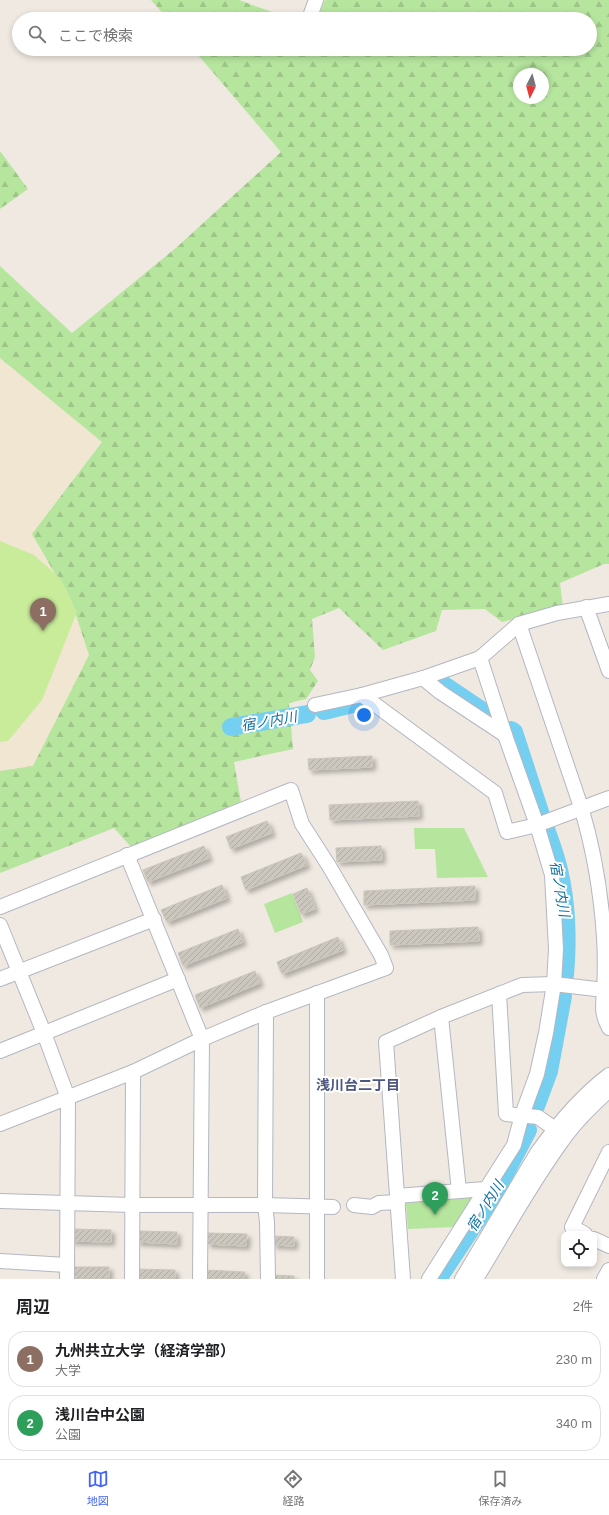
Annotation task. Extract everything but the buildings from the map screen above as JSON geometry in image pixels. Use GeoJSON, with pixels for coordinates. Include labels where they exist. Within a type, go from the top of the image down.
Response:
{"type":"FeatureCollection","features":[{"type":"Feature","properties":{"kind":"street"},"geometry":{"type":"LineString","coordinates":[[312,12],[316,0]]}},
{"type":"Feature","properties":{"kind":"street"},"geometry":{"type":"LineString","coordinates":[[315,705],[362,695],[423,678],[480,658],[519,624],[558,613],[609,604]]}},
{"type":"Feature","properties":{"kind":"street"},"geometry":{"type":"LineString","coordinates":[[586,607],[609,671]]}},
{"type":"Feature","properties":{"kind":"street"},"geometry":{"type":"LineString","coordinates":[[519,624],[581,807],[590,838],[601,894],[604,939],[604,1019],[609,1028]]}},
{"type":"Feature","properties":{"kind":"street"},"geometry":{"type":"LineString","coordinates":[[430,1279],[485,1189],[514,1145],[522,1115],[537,1074],[546,1033],[554,984],[556,949],[552,875],[537,825],[505,735],[480,658]]}},
{"type":"Feature","properties":{"kind":"street"},"geometry":{"type":"LineString","coordinates":[[423,678],[440,692],[505,735]]}},
{"type":"Feature","properties":{"kind":"street"},"geometry":{"type":"LineString","coordinates":[[362,695],[495,793],[507,832],[537,825],[581,807],[609,798]]}},
{"type":"Feature","properties":{"kind":"street"},"geometry":{"type":"LineString","coordinates":[[0,907],[291,790],[302,824],[329,866],[381,955],[386,968],[266,1012],[202,1039],[133,1072],[0,1124]]}},
{"type":"Feature","properties":{"kind":"street"},"geometry":{"type":"LineString","coordinates":[[127,855],[202,1039],[200,1279]]}},
{"type":"Feature","properties":{"kind":"street"},"geometry":{"type":"LineString","coordinates":[[0,979],[154,919]]}},
{"type":"Feature","properties":{"kind":"street"},"geometry":{"type":"LineString","coordinates":[[0,925],[44,1033],[68,1098],[67,1272],[0,1261]]}},
{"type":"Feature","properties":{"kind":"street"},"geometry":{"type":"LineString","coordinates":[[0,1050],[178,979]]}},
{"type":"Feature","properties":{"kind":"street"},"geometry":{"type":"LineString","coordinates":[[403,1279],[386,1042],[441,1017],[522,985],[554,984],[605,998]]}},
{"type":"Feature","properties":{"kind":"street"},"geometry":{"type":"LineString","coordinates":[[316,1279],[317,993]]}},
{"type":"Feature","properties":{"kind":"street"},"geometry":{"type":"LineString","coordinates":[[499,994],[506,1114],[538,1117],[555,1129]]}},
{"type":"Feature","properties":{"kind":"street"},"geometry":{"type":"LineString","coordinates":[[266,1012],[265,1205],[267,1222],[268,1279]]}},
{"type":"Feature","properties":{"kind":"street"},"geometry":{"type":"LineString","coordinates":[[441,1017],[459,1191]]}},
{"type":"Feature","properties":{"kind":"street"},"geometry":{"type":"LineString","coordinates":[[132,1279],[133,1072]]}},
{"type":"Feature","properties":{"kind":"street"},"geometry":{"type":"LineString","coordinates":[[462,1279],[537,1153],[555,1129],[585,1096],[609,1075]]}},
{"type":"Feature","properties":{"kind":"street"},"geometry":{"type":"LineString","coordinates":[[476,1279],[540,1172],[562,1140],[590,1108],[609,1090]]}},
{"type":"Feature","properties":{"kind":"street"},"geometry":{"type":"LineString","coordinates":[[579,1231],[572,1227],[609,1152]]}},
{"type":"Feature","properties":{"kind":"street"},"geometry":{"type":"LineString","coordinates":[[354,1205],[372,1207],[379,1203],[397,1199],[485,1189]]}},
{"type":"Feature","properties":{"kind":"street"},"geometry":{"type":"LineString","coordinates":[[0,1201],[68,1204],[265,1205],[333,1207]]}},
{"type":"Feature","properties":{"kind":"street"},"geometry":{"type":"LineString","coordinates":[[597,1240],[609,1246]]}},
{"type":"Feature","properties":{"kind":"street"},"geometry":{"type":"LineString","coordinates":[[604,1279],[609,1270]]}},
{"type":"Feature","properties":{"kind":"shaded area"},"geometry":{"type":"Polygon","coordinates":[[[0,358],[102,441],[32,534],[72,603],[99,659],[114,828],[0,873],[0,358]]]}},
{"type":"Feature","properties":{"kind":"green space"},"geometry":{"type":"Polygon","coordinates":[[[151,0],[239,0],[272,12],[162,12],[151,0]]]}},
{"type":"Feature","properties":{"kind":"green space"},"geometry":{"type":"Polygon","coordinates":[[[325,0],[609,0],[609,564],[604,564],[560,583],[563,607],[502,622],[485,609],[442,610],[436,631],[383,650],[339,608],[312,619],[315,657],[310,670],[318,681],[306,699],[289,703],[293,749],[234,762],[241,802],[132,848],[114,828],[0,873],[0,771],[33,766],[89,655],[72,603],[32,534],[102,442],[0,358],[0,266],[72,333],[177,247],[281,152],[199,56],[597,56],[597,12],[320,12],[325,0]]]}},
{"type":"Feature","properties":{"kind":"green space"},"geometry":{"type":"Polygon","coordinates":[[[0,151],[28,189],[0,209],[0,151]]]}},
{"type":"Feature","properties":{"kind":"green space"},"geometry":{"type":"Polygon","coordinates":[[[0,541],[34,555],[61,579],[77,612],[42,700],[8,741],[0,742],[0,541]]]}},
{"type":"Feature","properties":{"kind":"green space"},"geometry":{"type":"Polygon","coordinates":[[[414,828],[464,828],[488,877],[437,878],[435,849],[415,849],[414,828]]]}},
{"type":"Feature","properties":{"kind":"green space"},"geometry":{"type":"Polygon","coordinates":[[[292,893],[303,922],[275,933],[264,904],[292,893]]]}},
{"type":"Feature","properties":{"kind":"green space"},"geometry":{"type":"Polygon","coordinates":[[[475,1196],[455,1227],[408,1229],[406,1204],[408,1199],[475,1196]]]}},
{"type":"Feature","properties":{"kind":"waterway","name":"宿ノ内川"},"geometry":{"type":"LineString","coordinates":[[438,681],[493,718]]}},
{"type":"Feature","properties":{"kind":"waterway","name":"宿ノ内川"},"geometry":{"type":"LineString","coordinates":[[324,711],[361,702]]}},
{"type":"Feature","properties":{"kind":"waterway","name":"宿ノ内川"},"geometry":{"type":"LineString","coordinates":[[231,727],[307,714]]}},
{"type":"Feature","properties":{"kind":"waterway","name":"宿ノ内川"},"geometry":{"type":"LineString","coordinates":[[511,730],[514,732],[541,815]]}},
{"type":"Feature","properties":{"kind":"waterway","name":"宿ノ内川"},"geometry":{"type":"LineString","coordinates":[[546,829],[558,865],[564,896],[567,936],[565,975]]}},
{"type":"Feature","properties":{"kind":"waterway","name":"宿ノ内川"},"geometry":{"type":"LineString","coordinates":[[536,1106],[549,1071],[563,996]]}},
{"type":"Feature","properties":{"kind":"waterway","name":"宿ノ内川"},"geometry":{"type":"LineString","coordinates":[[438,1279],[495,1193],[528,1130]]}},
{"type":"Feature","properties":{"kind":"place","name":"九州共立大学（経済学部）"},"geometry":{"type":"Point","coordinates":[43,631]}},
{"type":"Feature","properties":{"kind":"place","name":"浅川台中公園"},"geometry":{"type":"Point","coordinates":[435,1215]}},
{"type":"Feature","properties":{"kind":"district","name":"浅川台二丁目"},"geometry":{"type":"Point","coordinates":[358,1085]}}]}
